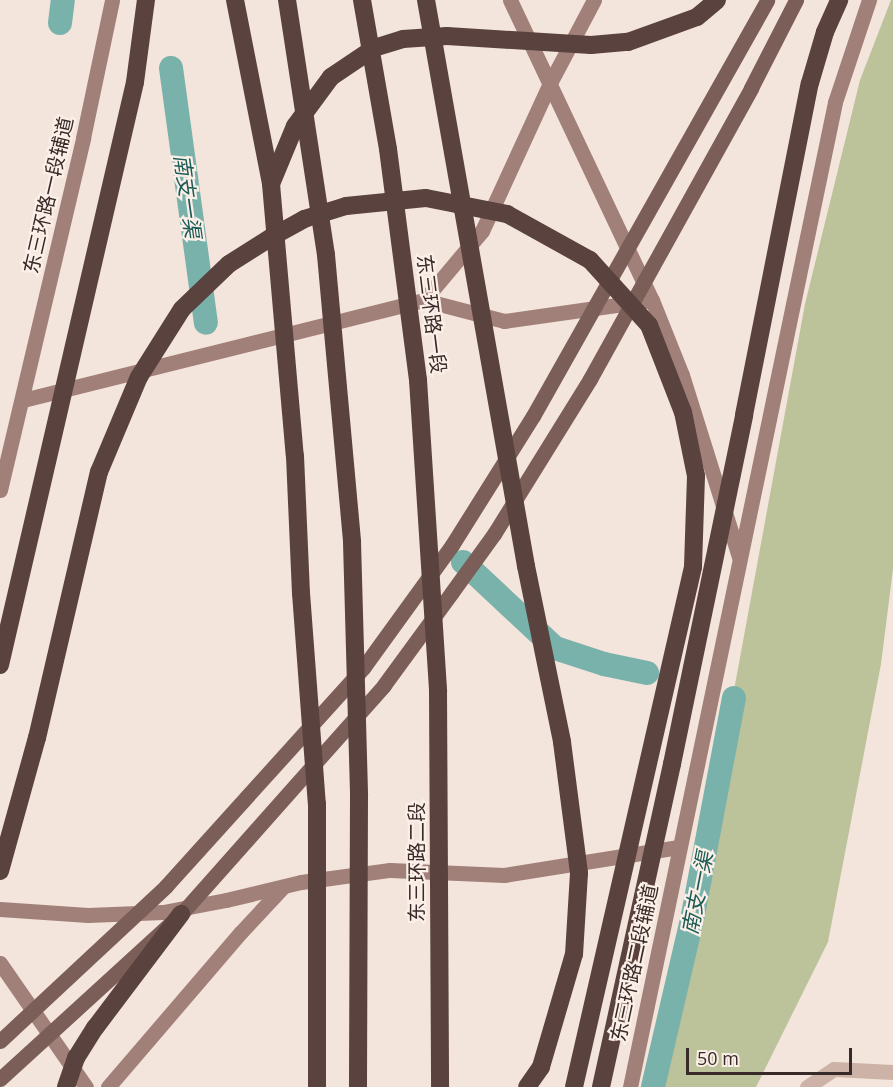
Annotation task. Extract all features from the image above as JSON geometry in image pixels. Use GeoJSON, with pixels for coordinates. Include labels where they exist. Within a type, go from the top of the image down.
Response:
{"type":"FeatureCollection","features":[{"type":"Feature","properties":{"kind":"highway"},"geometry":{"type":"LineString","coordinates":[[0,665],[135,82],[146,0]]}},
{"type":"Feature","properties":{"kind":"highway"},"geometry":{"type":"LineString","coordinates":[[235,0],[271,184],[295,456],[301,593],[316,804],[317,1087]]}},
{"type":"Feature","properties":{"kind":"highway"},"geometry":{"type":"LineString","coordinates":[[287,0],[326,255],[352,542],[359,796],[358,1087]]}},
{"type":"Feature","properties":{"kind":"highway","name":"东三环路一段"},"geometry":{"type":"LineString","coordinates":[[362,0],[388,149],[418,380],[435,637]]}},
{"type":"Feature","properties":{"kind":"highway"},"geometry":{"type":"LineString","coordinates":[[426,0],[526,566],[562,742],[579,873],[574,954],[541,1067],[527,1087]]}},
{"type":"Feature","properties":{"kind":"highway"},"geometry":{"type":"LineString","coordinates":[[271,184],[295,126],[331,77],[374,48],[403,39],[447,36],[591,45],[628,42],[697,17],[717,0]]}},
{"type":"Feature","properties":{"kind":"highway"},"geometry":{"type":"LineString","coordinates":[[601,1087],[684,706],[810,83],[825,32],[839,0]]}},
{"type":"Feature","properties":{"kind":"highway"},"geometry":{"type":"LineString","coordinates":[[0,871],[37,738],[99,472],[139,377],[182,309],[229,264],[270,238],[304,219],[346,206],[426,198],[507,214],[590,260],[649,325],[683,412],[696,476],[693,567],[574,1087]]}},
{"type":"Feature","properties":{"kind":"highway","name":"东三环路二段"},"geometry":{"type":"LineString","coordinates":[[435,637],[438,703],[440,1087]]}},
{"type":"Feature","properties":{"kind":"highway"},"geometry":{"type":"LineString","coordinates":[[66,1087],[76,1058],[95,1028],[181,914]]}},
{"type":"Feature","properties":{"kind":"main road","name":"东三环路一段辅道"},"geometry":{"type":"LineString","coordinates":[[0,490],[23,400],[103,50],[112,0]]}},
{"type":"Feature","properties":{"kind":"main road"},"geometry":{"type":"LineString","coordinates":[[510,0],[652,300],[682,375],[740,560]]}},
{"type":"Feature","properties":{"kind":"main road"},"geometry":{"type":"LineString","coordinates":[[424,300],[482,231],[550,83],[594,0]]}},
{"type":"Feature","properties":{"kind":"main road"},"geometry":{"type":"LineString","coordinates":[[0,1041],[166,886],[370,658],[452,546],[533,416],[767,0]]}},
{"type":"Feature","properties":{"kind":"main road"},"geometry":{"type":"LineString","coordinates":[[0,1079],[181,914],[384,685],[494,534],[590,380],[751,88],[796,0]]}},
{"type":"Feature","properties":{"kind":"main road","name":"东三环路二段辅道"},"geometry":{"type":"LineString","coordinates":[[630,1087],[835,102],[869,0]]}},
{"type":"Feature","properties":{"kind":"main road"},"geometry":{"type":"LineString","coordinates":[[23,400],[424,300],[504,321],[652,300]]}},
{"type":"Feature","properties":{"kind":"main road"},"geometry":{"type":"LineString","coordinates":[[0,909],[88,915],[163,912],[301,882],[390,870],[504,875],[679,847]]}},
{"type":"Feature","properties":{"kind":"main road"},"geometry":{"type":"LineString","coordinates":[[108,1087],[241,932],[283,887]]}},
{"type":"Feature","properties":{"kind":"main road"},"geometry":{"type":"LineString","coordinates":[[0,963],[86,1087]]}},
{"type":"Feature","properties":{"kind":"street"},"geometry":{"type":"LineString","coordinates":[[807,1087],[834,1069],[893,1072]]}},
{"type":"Feature","properties":{"kind":"green space"},"geometry":{"type":"Polygon","coordinates":[[[891,0],[893,0],[893,569],[881,664],[828,942],[756,1087],[655,1087],[696,897],[805,304],[860,80],[891,0]]]}},
{"type":"Feature","properties":{"kind":"waterway","name":"南支一渠"},"geometry":{"type":"LineString","coordinates":[[60,23],[63,0]]}},
{"type":"Feature","properties":{"kind":"waterway","name":"南支一渠"},"geometry":{"type":"LineString","coordinates":[[171,68],[206,323]]}},
{"type":"Feature","properties":{"kind":"waterway","name":"南支一渠"},"geometry":{"type":"LineString","coordinates":[[463,562],[555,648],[604,664],[647,673]]}},
{"type":"Feature","properties":{"kind":"waterway","name":"南支一渠"},"geometry":{"type":"LineString","coordinates":[[653,1087],[692,920],[734,698]]}}]}
